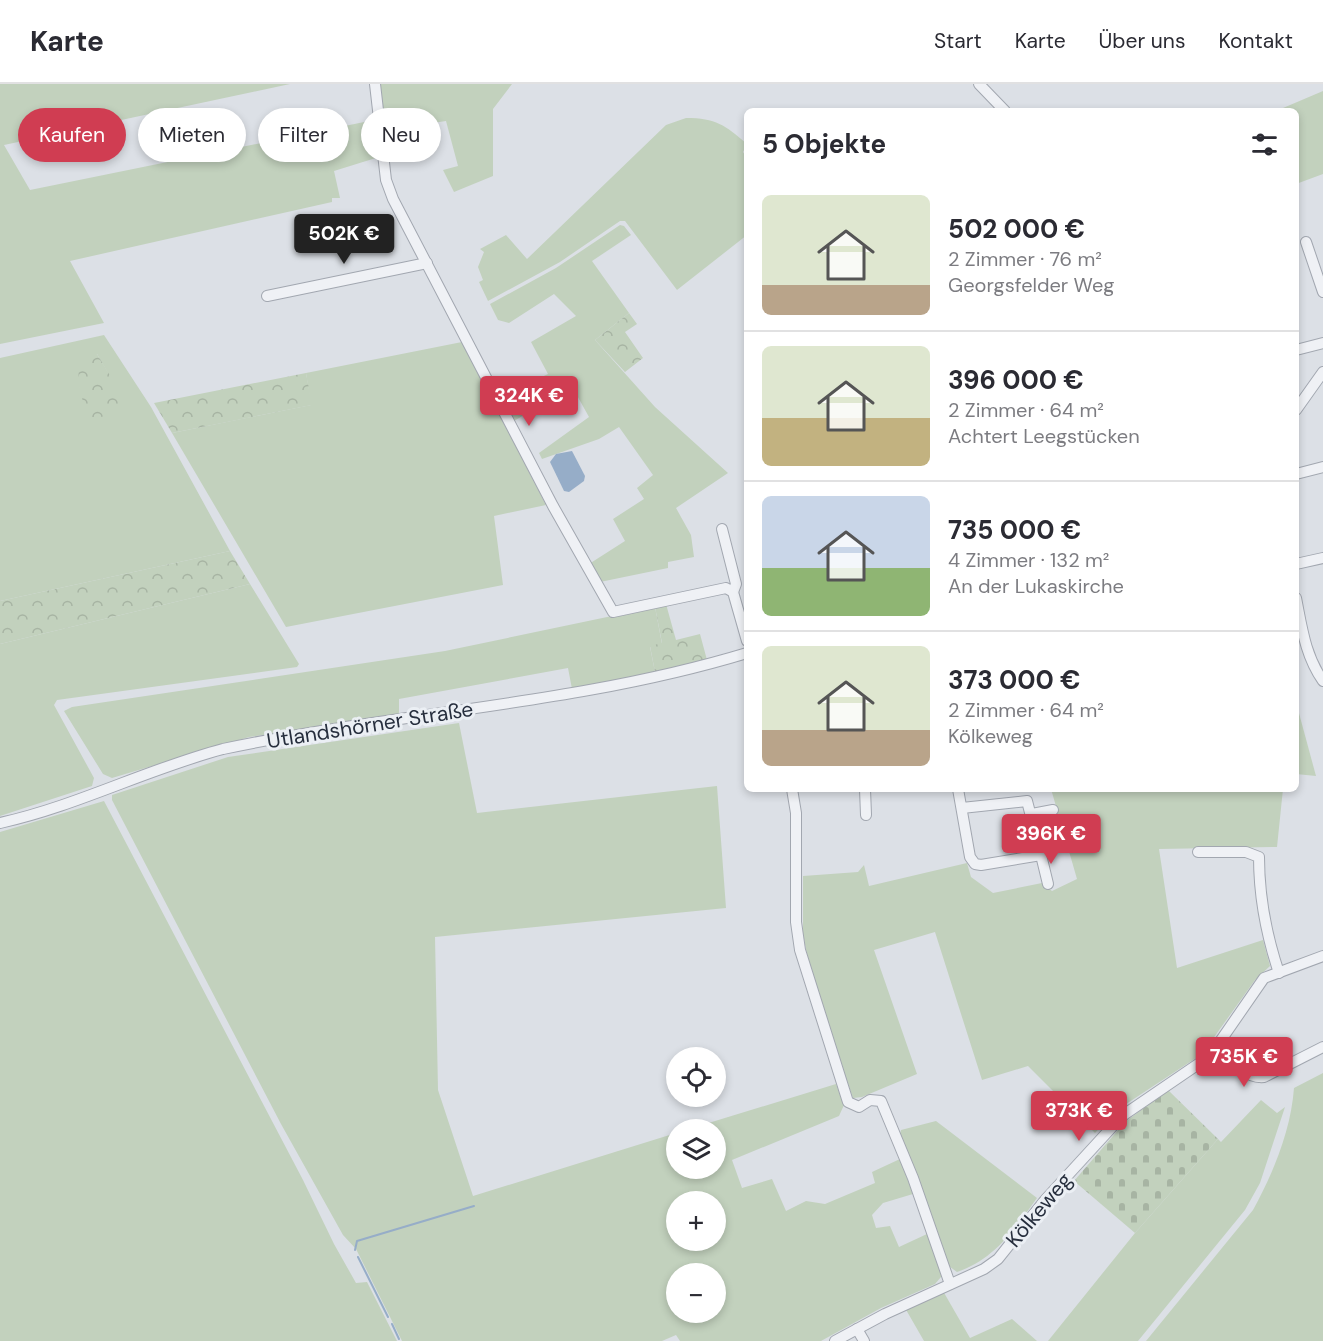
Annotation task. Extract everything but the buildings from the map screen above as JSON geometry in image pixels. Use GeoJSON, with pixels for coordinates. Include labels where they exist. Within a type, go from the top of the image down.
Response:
{"type":"FeatureCollection","features":[{"type":"Feature","properties":{"kind":"street"},"geometry":{"type":"LineString","coordinates":[[375,84],[386,180],[553,506],[613,612],[726,588],[733,592]]}},
{"type":"Feature","properties":{"kind":"street"},"geometry":{"type":"LineString","coordinates":[[979,84],[1002,108]]}},
{"type":"Feature","properties":{"kind":"street"},"geometry":{"type":"LineString","coordinates":[[1306,242],[1323,292]]}},
{"type":"Feature","properties":{"kind":"street"},"geometry":{"type":"LineString","coordinates":[[267,296],[427,263]]}},
{"type":"Feature","properties":{"kind":"street"},"geometry":{"type":"LineString","coordinates":[[1299,349],[1323,343]]}},
{"type":"Feature","properties":{"kind":"street"},"geometry":{"type":"LineString","coordinates":[[1299,406],[1323,372]]}},
{"type":"Feature","properties":{"kind":"street"},"geometry":{"type":"LineString","coordinates":[[1299,473],[1323,467]]}},
{"type":"Feature","properties":{"kind":"street"},"geometry":{"type":"LineString","coordinates":[[722,529],[735,584],[733,592],[744,630]]}},
{"type":"Feature","properties":{"kind":"street"},"geometry":{"type":"LineString","coordinates":[[1299,563],[1323,558]]}},
{"type":"Feature","properties":{"kind":"street"},"geometry":{"type":"LineString","coordinates":[[1299,614],[1305,647],[1323,681]]}},
{"type":"Feature","properties":{"kind":"street","name":"Utlandshörner Straße"},"geometry":{"type":"LineString","coordinates":[[0,823],[54,808],[169,765],[223,749],[587,692],[683,671],[744,654]]}},
{"type":"Feature","properties":{"kind":"street"},"geometry":{"type":"LineString","coordinates":[[792,792],[797,849],[796,922],[805,973],[848,1102],[859,1107],[870,1100],[881,1101],[913,1178],[950,1284]]}},
{"type":"Feature","properties":{"kind":"street"},"geometry":{"type":"LineString","coordinates":[[865,792],[866,815]]}},
{"type":"Feature","properties":{"kind":"street"},"geometry":{"type":"LineString","coordinates":[[959,792],[970,856],[978,865],[1041,855]]}},
{"type":"Feature","properties":{"kind":"street"},"geometry":{"type":"LineString","coordinates":[[962,808],[1025,801],[1032,814],[1048,884]]}},
{"type":"Feature","properties":{"kind":"street"},"geometry":{"type":"LineString","coordinates":[[1032,814],[1053,810]]}},
{"type":"Feature","properties":{"kind":"street"},"geometry":{"type":"LineString","coordinates":[[1198,852],[1246,852],[1259,857],[1259,889],[1266,936],[1279,973]]}},
{"type":"Feature","properties":{"kind":"street","name":"Kölkeweg"},"geometry":{"type":"LineString","coordinates":[[835,1341],[984,1269],[998,1259],[1045,1200],[1112,1126],[1125,1114],[1210,1056],[1264,978],[1323,956]]}},
{"type":"Feature","properties":{"kind":"street"},"geometry":{"type":"LineString","coordinates":[[1218,1043],[1239,1067],[1257,1078],[1264,1077],[1323,1047]]}},
{"type":"Feature","properties":{"kind":"street"},"geometry":{"type":"LineString","coordinates":[[857,1329],[864,1341]]}},
{"type":"Feature","properties":{"kind":"green space"},"geometry":{"type":"Polygon","coordinates":[[[0,84],[290,84],[177,108],[138,108],[138,116],[126,119],[126,108],[18,108],[18,142],[4,145],[30,190],[168,162],[246,162],[246,146],[258,144],[258,162],[349,162],[349,125],[361,123],[361,162],[363,162],[334,171],[340,198],[332,198],[332,202],[70,261],[104,323],[0,344],[0,84]]]}},
{"type":"Feature","properties":{"kind":"green space"},"geometry":{"type":"Polygon","coordinates":[[[378,84],[512,84],[493,109],[493,176],[454,192],[443,170],[458,166],[446,121],[441,122],[441,108],[381,108],[378,84]]]}},
{"type":"Feature","properties":{"kind":"green space"},"geometry":{"type":"Polygon","coordinates":[[[1323,91],[1323,174],[1299,183],[1299,108],[1283,108],[1323,91]]]}},
{"type":"Feature","properties":{"kind":"green space"},"geometry":{"type":"Polygon","coordinates":[[[686,118],[705,119],[720,124],[744,142],[744,237],[677,290],[625,221],[620,221],[560,262],[488,301],[479,282],[483,280],[478,267],[484,252],[480,249],[506,235],[527,259],[666,125],[686,118]]]}},
{"type":"Feature","properties":{"kind":"green space"},"geometry":{"type":"Polygon","coordinates":[[[620,225],[624,226],[631,235],[592,261],[629,313],[595,340],[655,407],[728,473],[676,508],[691,535],[694,557],[668,562],[668,568],[600,582],[589,564],[625,541],[613,519],[644,499],[637,488],[653,475],[619,427],[599,439],[542,459],[539,453],[589,417],[574,390],[554,397],[514,421],[501,396],[548,374],[531,342],[576,316],[554,294],[509,323],[498,320],[490,304],[556,268],[620,225]]]}},
{"type":"Feature","properties":{"kind":"green space"},"geometry":{"type":"Polygon","coordinates":[[[629,313],[637,324],[625,332],[643,358],[625,372],[595,340],[629,313]]]}},
{"type":"Feature","properties":{"kind":"green space"},"geometry":{"type":"Polygon","coordinates":[[[104,335],[151,407],[230,551],[0,601],[0,358],[104,335]],[[97,354],[79,387],[127,406],[97,354]]]}},
{"type":"Feature","properties":{"kind":"green space"},"geometry":{"type":"Polygon","coordinates":[[[462,342],[546,505],[494,516],[503,585],[286,627],[172,433],[311,405],[306,373],[462,342]]]}},
{"type":"Feature","properties":{"kind":"green space"},"geometry":{"type":"Polygon","coordinates":[[[97,354],[131,410],[88,420],[79,387],[78,359],[97,354]]]}},
{"type":"Feature","properties":{"kind":"green space"},"geometry":{"type":"Polygon","coordinates":[[[306,373],[312,405],[172,433],[154,403],[306,373]]]}},
{"type":"Feature","properties":{"kind":"green space"},"geometry":{"type":"Polygon","coordinates":[[[230,551],[250,584],[0,644],[0,601],[230,551]]]}},
{"type":"Feature","properties":{"kind":"green space"},"geometry":{"type":"Polygon","coordinates":[[[250,584],[299,664],[297,667],[57,700],[54,705],[94,778],[92,786],[0,816],[0,644],[250,584]]]}},
{"type":"Feature","properties":{"kind":"green space"},"geometry":{"type":"Polygon","coordinates":[[[666,604],[676,640],[700,634],[707,660],[655,672],[650,646],[662,643],[655,607],[666,604]]]}},
{"type":"Feature","properties":{"kind":"green space"},"geometry":{"type":"Polygon","coordinates":[[[655,607],[662,644],[650,647],[655,672],[572,689],[568,668],[399,699],[399,715],[249,737],[112,778],[103,774],[64,711],[72,707],[445,651],[655,607]]]}},
{"type":"Feature","properties":{"kind":"green space"},"geometry":{"type":"Polygon","coordinates":[[[1299,713],[1316,776],[1299,774],[1299,713]]]}},
{"type":"Feature","properties":{"kind":"green space"},"geometry":{"type":"Polygon","coordinates":[[[459,723],[477,813],[717,786],[726,908],[435,937],[438,1090],[473,1196],[666,1136],[666,1179],[726,1179],[726,1119],[722,1119],[836,1084],[844,1105],[839,1116],[732,1160],[742,1188],[772,1179],[786,1211],[806,1201],[825,1204],[875,1183],[872,1172],[900,1159],[913,1194],[883,1203],[872,1215],[876,1228],[890,1226],[899,1247],[927,1234],[941,1277],[935,1284],[881,1308],[821,1341],[680,1341],[676,1335],[662,1341],[402,1341],[356,1249],[343,1235],[281,1124],[112,800],[112,795],[228,757],[459,723]]]}},
{"type":"Feature","properties":{"kind":"green space"},"geometry":{"type":"Polygon","coordinates":[[[1052,792],[1283,792],[1277,847],[1159,849],[1177,968],[1263,940],[1270,966],[1255,980],[1202,1054],[1114,1112],[1095,1133],[1028,1066],[982,1080],[935,932],[874,950],[917,1074],[862,1097],[853,1098],[813,985],[803,934],[803,876],[858,872],[864,865],[869,886],[967,863],[971,877],[993,893],[1042,883],[1052,891],[1077,879],[1052,792]]]}},
{"type":"Feature","properties":{"kind":"green space"},"geometry":{"type":"Polygon","coordinates":[[[104,801],[303,1180],[334,1244],[356,1283],[367,1282],[397,1341],[0,1341],[0,832],[104,801]]]}},
{"type":"Feature","properties":{"kind":"green space"},"geometry":{"type":"Polygon","coordinates":[[[1323,1073],[1323,1341],[1146,1341],[1253,1210],[1280,1151],[1289,1120],[1294,1088],[1323,1073]]]}},
{"type":"Feature","properties":{"kind":"green space"},"geometry":{"type":"Polygon","coordinates":[[[1168,1090],[1218,1139],[1135,1233],[1074,1181],[1125,1122],[1168,1090]]]}},
{"type":"Feature","properties":{"kind":"green space"},"geometry":{"type":"Polygon","coordinates":[[[1261,1100],[1277,1113],[1285,1107],[1260,1183],[1245,1210],[1138,1341],[1048,1341],[1135,1233],[1218,1139],[1221,1142],[1261,1100]]]}},
{"type":"Feature","properties":{"kind":"green space"},"geometry":{"type":"Polygon","coordinates":[[[936,1121],[1037,1198],[1003,1242],[982,1260],[957,1272],[946,1264],[900,1134],[901,1130],[936,1121]]]}},
{"type":"Feature","properties":{"kind":"green space"},"geometry":{"type":"Polygon","coordinates":[[[943,1291],[970,1338],[1012,1319],[1037,1341],[924,1341],[905,1308],[943,1291]]]}},
{"type":"Feature","properties":{"kind":"water"},"geometry":{"type":"Polygon","coordinates":[[[572,451],[585,476],[584,481],[569,492],[564,491],[550,462],[556,454],[572,451]]]}},
{"type":"Feature","properties":{"kind":"waterway"},"geometry":{"type":"LineString","coordinates":[[355,1250],[357,1241],[474,1206]]}},
{"type":"Feature","properties":{"kind":"waterway"},"geometry":{"type":"LineString","coordinates":[[358,1257],[388,1317]]}},
{"type":"Feature","properties":{"kind":"waterway"},"geometry":{"type":"LineString","coordinates":[[392,1324],[399,1339]]}}]}
